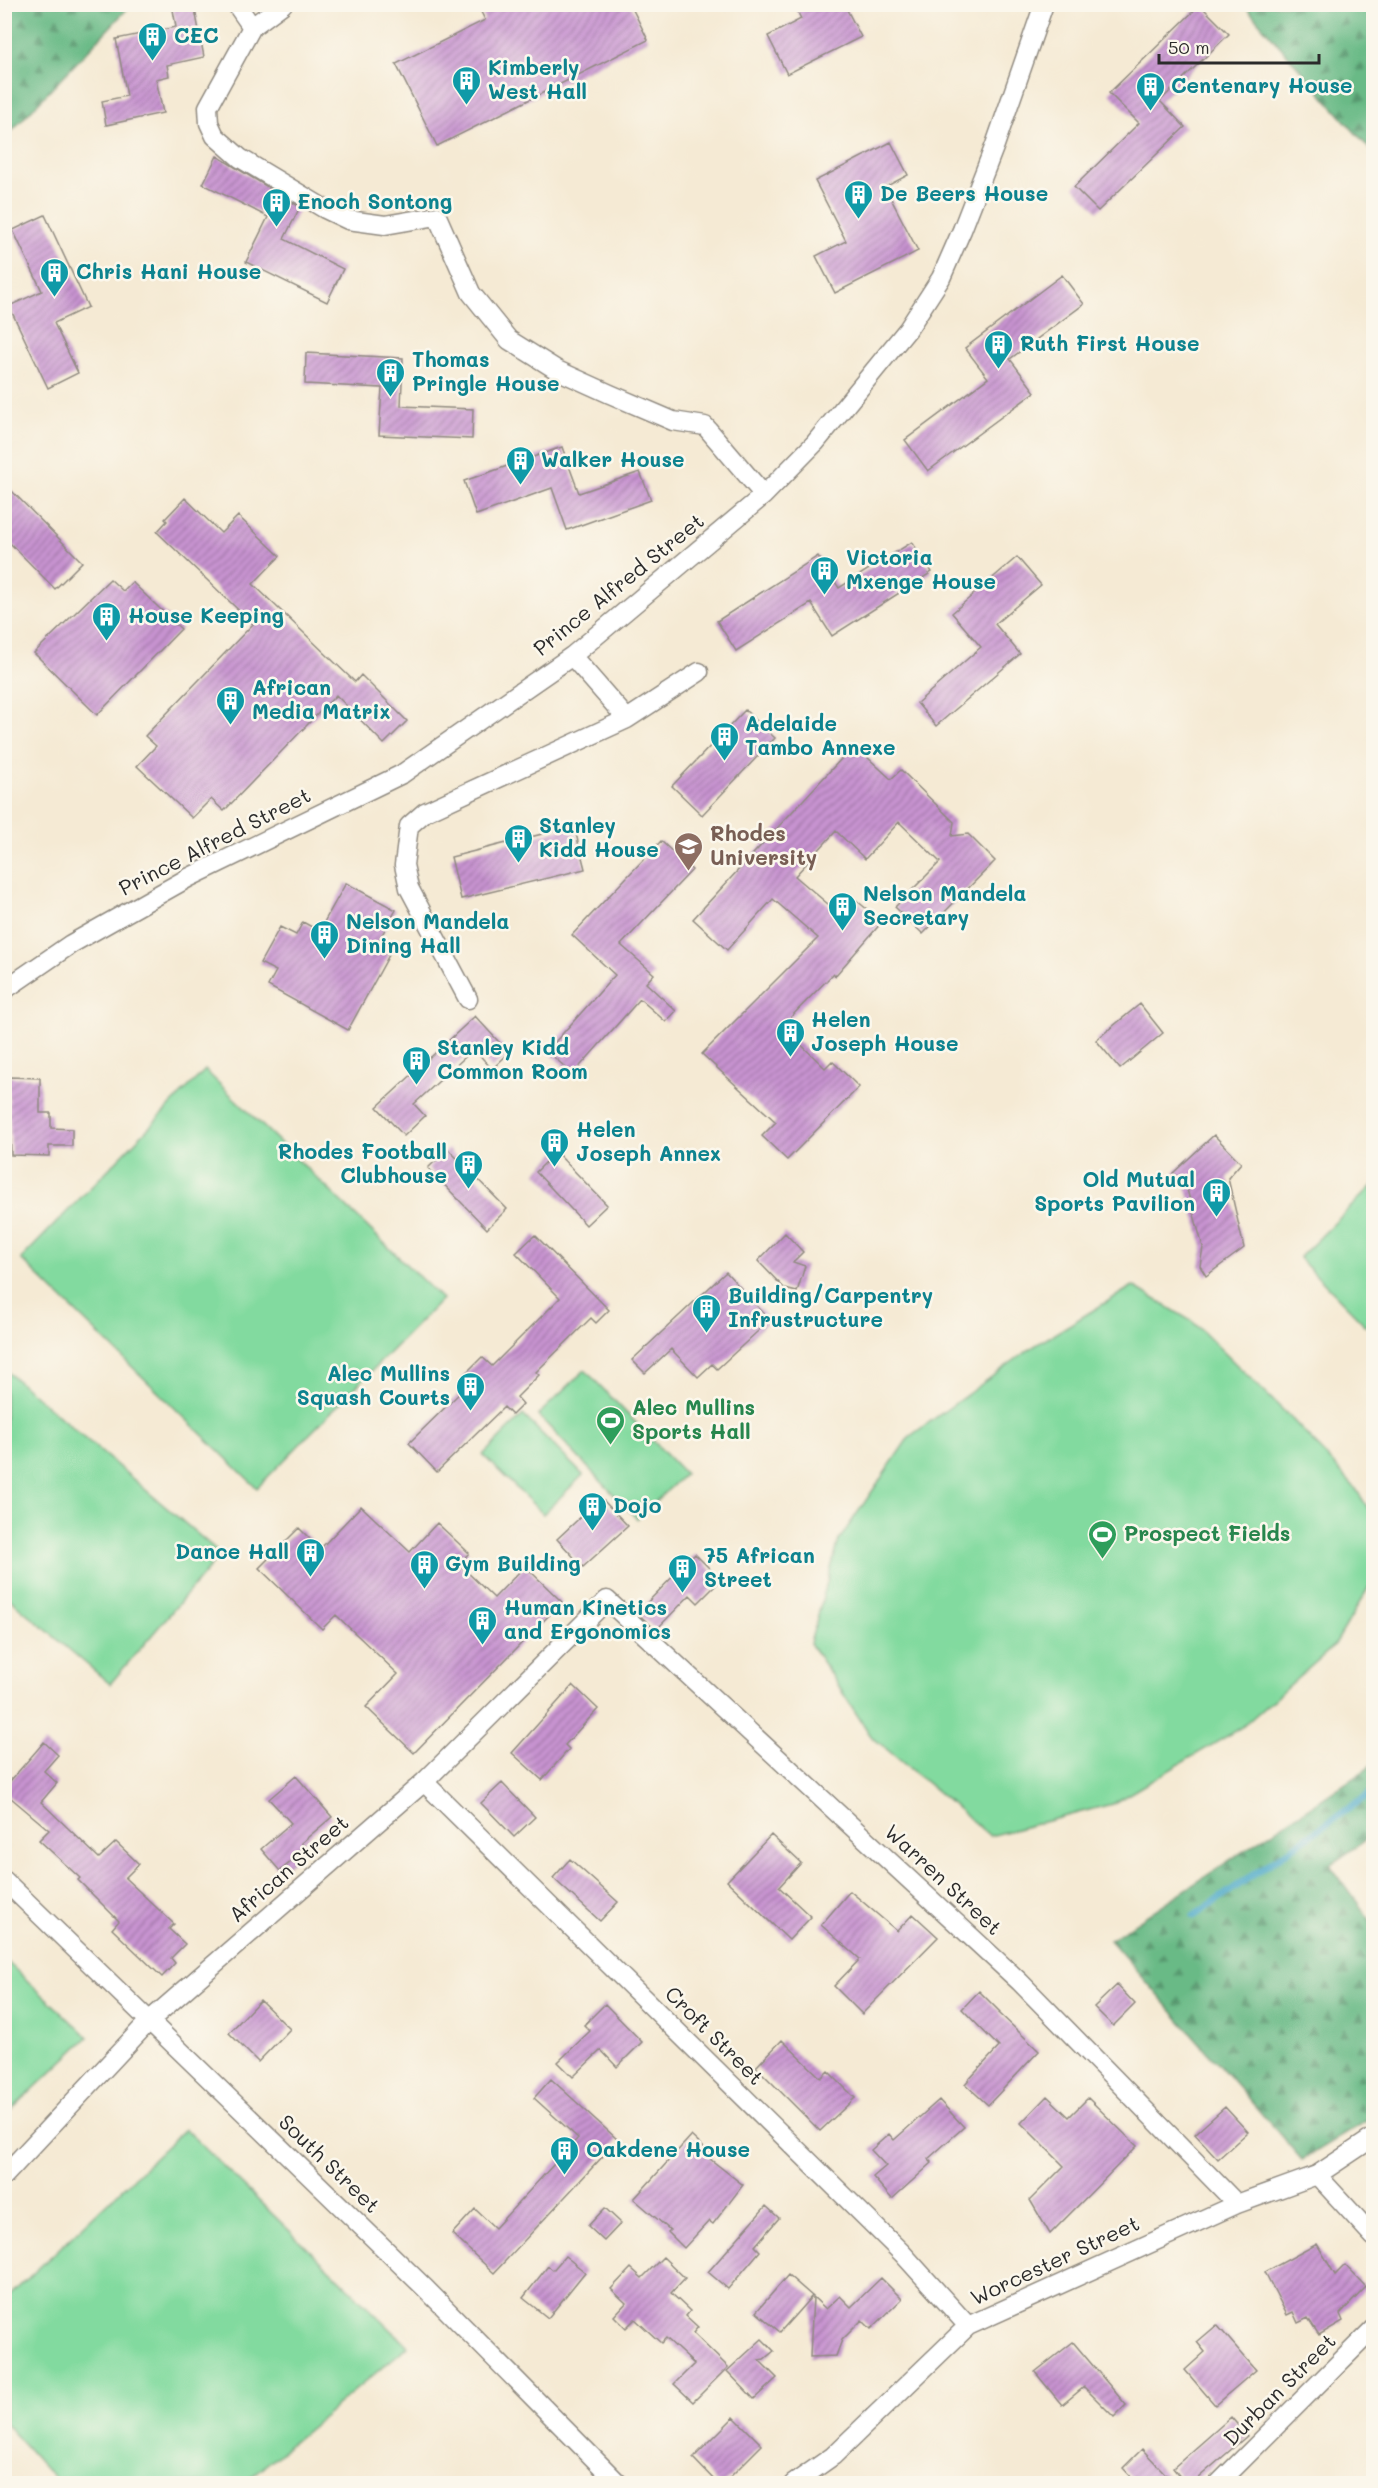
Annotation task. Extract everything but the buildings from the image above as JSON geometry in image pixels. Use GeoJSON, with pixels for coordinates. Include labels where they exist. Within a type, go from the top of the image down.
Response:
{"type":"FeatureCollection","features":[{"type":"Feature","properties":{"kind":"street"},"geometry":{"type":"LineString","coordinates":[[236,4],[252,27]]}},
{"type":"Feature","properties":{"kind":"street"},"geometry":{"type":"LineString","coordinates":[[283,4],[252,27],[208,107],[209,123],[215,136],[240,158],[325,209],[348,219],[386,225],[437,216],[471,293],[509,340],[557,370],[610,394],[673,421],[705,426],[764,495]]}},
{"type":"Feature","properties":{"kind":"street","name":"Prince Alfred Street"},"geometry":{"type":"LineString","coordinates":[[4,990],[71,944],[188,878],[402,774],[572,656],[764,495],[815,443],[908,329],[941,278],[991,156],[1044,4]]}},
{"type":"Feature","properties":{"kind":"street"},"geometry":{"type":"LineString","coordinates":[[572,656],[627,719]]}},
{"type":"Feature","properties":{"kind":"street"},"geometry":{"type":"LineString","coordinates":[[468,999],[409,888],[404,865],[409,826],[425,812],[627,719],[699,672]]}},
{"type":"Feature","properties":{"kind":"street","name":"African Street"},"geometry":{"type":"LineString","coordinates":[[4,2176],[149,2021],[424,1782],[607,1600]]}},
{"type":"Feature","properties":{"kind":"street","name":"Warren Street"},"geometry":{"type":"LineString","coordinates":[[607,1600],[1020,1982],[1237,2204]]}},
{"type":"Feature","properties":{"kind":"street","name":"Croft Street"},"geometry":{"type":"LineString","coordinates":[[424,1782],[902,2253],[968,2326]]}},
{"type":"Feature","properties":{"kind":"street","name":"South Street"},"geometry":{"type":"LineString","coordinates":[[4,1880],[425,2288],[619,2484]]}},
{"type":"Feature","properties":{"kind":"street","name":"Worcester Street"},"geometry":{"type":"LineString","coordinates":[[793,2484],[833,2456],[968,2326],[1237,2204],[1317,2175],[1374,2137]]}},
{"type":"Feature","properties":{"kind":"street"},"geometry":{"type":"LineString","coordinates":[[1317,2175],[1374,2237]]}},
{"type":"Feature","properties":{"kind":"street","name":"Durban Street"},"geometry":{"type":"LineString","coordinates":[[1218,2484],[1374,2328]]}},
{"type":"Feature","properties":{"kind":"green space"},"geometry":{"type":"Polygon","coordinates":[[[4,5],[131,5],[5,138],[4,5]]]}},
{"type":"Feature","properties":{"kind":"green space"},"geometry":{"type":"Polygon","coordinates":[[[1244,5],[1373,5],[1373,153],[1244,5]]]}},
{"type":"Feature","properties":{"kind":"green space"},"geometry":{"type":"Polygon","coordinates":[[[205,1070],[442,1299],[257,1488],[21,1259],[205,1070]]]}},
{"type":"Feature","properties":{"kind":"green space"},"geometry":{"type":"Polygon","coordinates":[[[1373,1185],[1373,1333],[1299,1258],[1373,1185]]]}},
{"type":"Feature","properties":{"kind":"green space","name":"Prospect Fields"},"geometry":{"type":"Polygon","coordinates":[[[1133,1286],[1193,1322],[1292,1419],[1356,1489],[1373,1516],[1373,1580],[1334,1646],[1241,1728],[1112,1804],[990,1836],[871,1736],[810,1643],[839,1540],[909,1437],[1031,1348],[1133,1286]]]}},
{"type":"Feature","properties":{"kind":"green space"},"geometry":{"type":"Polygon","coordinates":[[[5,1370],[221,1554],[110,1684],[5,1595],[5,1370]]]}},
{"type":"Feature","properties":{"kind":"green space","name":"Alec Mullins Sports Hall"},"geometry":{"type":"Polygon","coordinates":[[[585,1370],[685,1474],[637,1519],[538,1415],[585,1370]]]}},
{"type":"Feature","properties":{"kind":"green space"},"geometry":{"type":"Polygon","coordinates":[[[523,1415],[583,1475],[543,1514],[483,1455],[523,1415]]]}},
{"type":"Feature","properties":{"kind":"green space"},"geometry":{"type":"Polygon","coordinates":[[[1373,1765],[1373,1835],[1330,1865],[1373,1924],[1373,2117],[1302,2160],[1110,1940],[1373,1765]]]}},
{"type":"Feature","properties":{"kind":"green space"},"geometry":{"type":"Polygon","coordinates":[[[4,1959],[88,2037],[5,2116],[4,2116],[4,1959]]]}},
{"type":"Feature","properties":{"kind":"green space"},"geometry":{"type":"Polygon","coordinates":[[[185,2129],[408,2346],[244,2483],[59,2483],[5,2423],[5,2300],[185,2129]]]}},
{"type":"Feature","properties":{"kind":"waterway"},"geometry":{"type":"LineString","coordinates":[[1194,1916],[1374,1791]]}},
{"type":"Feature","properties":{"kind":"place","name":"CEC"},"geometry":{"type":"Point","coordinates":[153,62]}},
{"type":"Feature","properties":{"kind":"place","name":"Kimberly West Hall"},"geometry":{"type":"Point","coordinates":[467,106]}},
{"type":"Feature","properties":{"kind":"place","name":"Centenary House"},"geometry":{"type":"Point","coordinates":[1150,112]}},
{"type":"Feature","properties":{"kind":"place","name":"De Beers House"},"geometry":{"type":"Point","coordinates":[859,220]}},
{"type":"Feature","properties":{"kind":"place","name":"Enoch Sontong"},"geometry":{"type":"Point","coordinates":[276,228]}},
{"type":"Feature","properties":{"kind":"place","name":"Chris Hani House"},"geometry":{"type":"Point","coordinates":[55,298]}},
{"type":"Feature","properties":{"kind":"place","name":"Ruth First House"},"geometry":{"type":"Point","coordinates":[999,370]}},
{"type":"Feature","properties":{"kind":"place","name":"Thomas Pringle House"},"geometry":{"type":"Point","coordinates":[391,398]}},
{"type":"Feature","properties":{"kind":"place","name":"Walker House"},"geometry":{"type":"Point","coordinates":[520,486]}},
{"type":"Feature","properties":{"kind":"place","name":"Victoria Mxenge House"},"geometry":{"type":"Point","coordinates":[825,596]}},
{"type":"Feature","properties":{"kind":"place","name":"House Keeping"},"geometry":{"type":"Point","coordinates":[107,642]}},
{"type":"Feature","properties":{"kind":"place","name":"African Media Matrix"},"geometry":{"type":"Point","coordinates":[231,726]}},
{"type":"Feature","properties":{"kind":"place","name":"Adelaide Tambo Annexe"},"geometry":{"type":"Point","coordinates":[724,762]}},
{"type":"Feature","properties":{"kind":"place","name":"Stanley Kidd House"},"geometry":{"type":"Point","coordinates":[518,864]}},
{"type":"Feature","properties":{"kind":"place","name":"Rhodes University"},"geometry":{"type":"Point","coordinates":[689,872]}},
{"type":"Feature","properties":{"kind":"place","name":"Nelson Mandela Secretary"},"geometry":{"type":"Point","coordinates":[842,932]}},
{"type":"Feature","properties":{"kind":"place","name":"Nelson Mandela Dining Hall"},"geometry":{"type":"Point","coordinates":[325,960]}},
{"type":"Feature","properties":{"kind":"place","name":"Helen Joseph House"},"geometry":{"type":"Point","coordinates":[790,1058]}},
{"type":"Feature","properties":{"kind":"place","name":"Stanley Kidd Common Room"},"geometry":{"type":"Point","coordinates":[416,1086]}},
{"type":"Feature","properties":{"kind":"place","name":"Helen Joseph Annex"},"geometry":{"type":"Point","coordinates":[555,1168]}},
{"type":"Feature","properties":{"kind":"place","name":"Rhodes Football Clubhouse"},"geometry":{"type":"Point","coordinates":[468,1190]}},
{"type":"Feature","properties":{"kind":"place","name":"Old Mutual Sports Pavilion"},"geometry":{"type":"Point","coordinates":[1216,1218]}},
{"type":"Feature","properties":{"kind":"place","name":"Building/Carpentry Infrustructure"},"geometry":{"type":"Point","coordinates":[707,1334]}},
{"type":"Feature","properties":{"kind":"place","name":"Alec Mullins Squash Courts"},"geometry":{"type":"Point","coordinates":[471,1412]}},
{"type":"Feature","properties":{"kind":"place","name":"Alec Mullins Sports Hall"},"geometry":{"type":"Point","coordinates":[611,1446]}},
{"type":"Feature","properties":{"kind":"place","name":"Dojo"},"geometry":{"type":"Point","coordinates":[592,1532]}},
{"type":"Feature","properties":{"kind":"place","name":"Prospect Fields"},"geometry":{"type":"Point","coordinates":[1103,1560]}},
{"type":"Feature","properties":{"kind":"place","name":"Dance Hall"},"geometry":{"type":"Point","coordinates":[310,1578]}},
{"type":"Feature","properties":{"kind":"place","name":"Gym Building"},"geometry":{"type":"Point","coordinates":[424,1590]}},
{"type":"Feature","properties":{"kind":"place","name":"75 African Street"},"geometry":{"type":"Point","coordinates":[683,1594]}},
{"type":"Feature","properties":{"kind":"place","name":"Human Kinetics and Ergonomics"},"geometry":{"type":"Point","coordinates":[483,1646]}},
{"type":"Feature","properties":{"kind":"place","name":"Oakdene House"},"geometry":{"type":"Point","coordinates":[565,2176]}}]}
